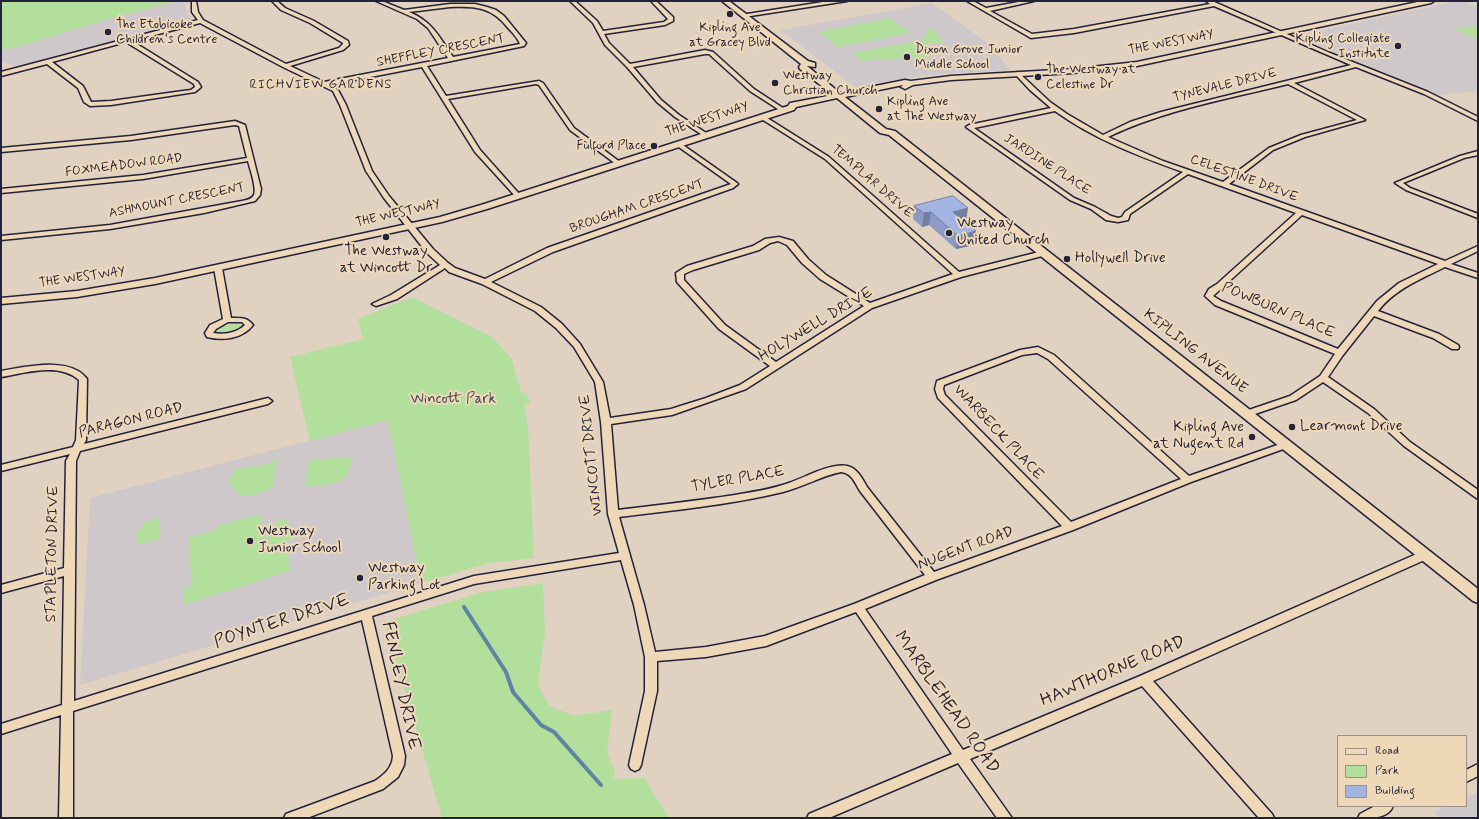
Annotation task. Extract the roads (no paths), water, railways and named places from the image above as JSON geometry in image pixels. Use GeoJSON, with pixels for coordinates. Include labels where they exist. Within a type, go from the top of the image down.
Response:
{"type":"FeatureCollection","features":[{"type":"Feature","properties":{"kind":"main road","name":"KIPLING AVENUE"},"geometry":{"type":"LineString","coordinates":[[725,1],[806,63],[812,64],[846,96],[894,129],[892,133],[1478,597]]}},
{"type":"Feature","properties":{"kind":"main road","name":"THE WESTWAY"},"geometry":{"type":"LineString","coordinates":[[1,301],[99,291],[155,282],[411,226],[456,215],[518,196],[787,109],[799,109],[846,96],[951,78],[1088,70],[1130,65],[1176,57],[1431,1]]}},
{"type":"Feature","properties":{"kind":"street"},"geometry":{"type":"LineString","coordinates":[[1,74],[201,21],[195,12],[194,1]]}},
{"type":"Feature","properties":{"kind":"street"},"geometry":{"type":"LineString","coordinates":[[274,1],[283,9],[312,22],[346,42],[346,45],[341,49],[285,66]]}},
{"type":"Feature","properties":{"kind":"street"},"geometry":{"type":"LineString","coordinates":[[378,1],[419,18],[430,28],[452,60]]}},
{"type":"Feature","properties":{"kind":"street"},"geometry":{"type":"LineString","coordinates":[[572,1],[595,22],[607,44],[629,66],[659,101],[677,116],[706,135]]}},
{"type":"Feature","properties":{"kind":"street"},"geometry":{"type":"LineString","coordinates":[[602,33],[665,23],[671,20],[671,18],[653,1]]}},
{"type":"Feature","properties":{"kind":"street"},"geometry":{"type":"LineString","coordinates":[[744,16],[813,4],[841,1]]}},
{"type":"Feature","properties":{"kind":"street"},"geometry":{"type":"LineString","coordinates":[[970,1],[1031,36],[1074,31],[1215,4]]}},
{"type":"Feature","properties":{"kind":"street"},"geometry":{"type":"LineString","coordinates":[[985,10],[1032,1]]}},
{"type":"Feature","properties":{"kind":"street"},"geometry":{"type":"LineString","coordinates":[[1208,1],[1356,66],[1426,93],[1478,119]]}},
{"type":"Feature","properties":{"kind":"street","name":"SHEFFLEY CRESCENT"},"geometry":{"type":"LineString","coordinates":[[324,84],[516,47],[522,45],[523,43],[501,16],[492,10],[478,6],[442,6],[405,11]]}},
{"type":"Feature","properties":{"kind":"street","name":"WINCOTT DRIVE"},"geometry":{"type":"LineString","coordinates":[[201,21],[285,66],[332,88],[338,94],[369,171],[382,191],[430,251],[452,270],[485,282],[538,309],[559,326],[577,346],[599,382],[606,422],[613,514],[639,605],[651,657],[651,691],[635,765]]}},
{"type":"Feature","properties":{"kind":"street"},"geometry":{"type":"LineString","coordinates":[[48,62],[81,87],[87,102],[90,104],[111,104],[183,94],[198,87],[196,83],[128,41]]}},
{"type":"Feature","properties":{"kind":"street"},"geometry":{"type":"LineString","coordinates":[[629,66],[705,52],[711,53],[752,90],[787,109]]}},
{"type":"Feature","properties":{"kind":"street"},"geometry":{"type":"LineString","coordinates":[[424,65],[476,151],[518,196]]}},
{"type":"Feature","properties":{"kind":"street","name":"TYNEVALE DRIVE"},"geometry":{"type":"LineString","coordinates":[[1103,137],[1147,117],[1356,66]]}},
{"type":"Feature","properties":{"kind":"street","name":"CELESTINE DRIVE"},"geometry":{"type":"LineString","coordinates":[[1018,74],[1036,95],[1057,109],[1103,137],[1148,157],[1478,276]]}},
{"type":"Feature","properties":{"kind":"street"},"geometry":{"type":"LineString","coordinates":[[444,98],[537,82],[541,84],[572,129],[618,163]]}},
{"type":"Feature","properties":{"kind":"street"},"geometry":{"type":"LineString","coordinates":[[1224,185],[1271,149],[1304,136],[1362,120],[1288,82]]}},
{"type":"Feature","properties":{"kind":"street","name":"JARDINE PLACE"},"geometry":{"type":"LineString","coordinates":[[1057,109],[969,127],[1072,199],[1093,208],[1109,218],[1118,220],[1125,218],[1127,213],[1187,172]]}},
{"type":"Feature","properties":{"kind":"street","name":"TEMPLAR DRIVE"},"geometry":{"type":"LineString","coordinates":[[762,117],[827,158],[958,275]]}},
{"type":"Feature","properties":{"kind":"street","name":"ASHMOUNT CRESCENT"},"geometry":{"type":"LineString","coordinates":[[1,150],[132,138],[235,123],[242,125],[258,189],[257,195],[253,200],[244,203],[110,227],[1,238]]}},
{"type":"Feature","properties":{"kind":"street","name":"BROUGHAM CRESCENT"},"geometry":{"type":"LineString","coordinates":[[485,282],[550,250],[731,187],[735,184],[678,144]]}},
{"type":"Feature","properties":{"kind":"street"},"geometry":{"type":"LineString","coordinates":[[1478,153],[1462,157],[1398,183],[1408,189],[1478,216]]}},
{"type":"Feature","properties":{"kind":"street","name":"FOXMEADOW ROAD"},"geometry":{"type":"LineString","coordinates":[[1,191],[143,177],[250,159]]}},
{"type":"Feature","properties":{"kind":"street","name":"POWBURN PLACE"},"geometry":{"type":"LineString","coordinates":[[1300,213],[1220,286],[1212,291],[1209,296],[1218,303],[1340,353]]}},
{"type":"Feature","properties":{"kind":"street"},"geometry":{"type":"LineString","coordinates":[[775,366],[722,327],[680,280],[680,273],[690,268],[756,248],[768,241],[779,239],[790,243],[805,261],[823,277],[869,306]]}},
{"type":"Feature","properties":{"kind":"street"},"geometry":{"type":"LineString","coordinates":[[1246,414],[1293,398],[1323,378],[1340,353],[1372,312],[1402,285],[1478,248]]}},
{"type":"Feature","properties":{"kind":"street","name":"HOLYWELL DRIVE"},"geometry":{"type":"LineString","coordinates":[[606,422],[672,412],[709,400],[742,386],[869,306],[958,275],[1043,253]]}},
{"type":"Feature","properties":{"kind":"street"},"geometry":{"type":"LineString","coordinates":[[376,304],[394,297],[445,265]]}},
{"type":"Feature","properties":{"kind":"street"},"geometry":{"type":"LineString","coordinates":[[218,268],[227,320]]}},
{"type":"Feature","properties":{"kind":"street"},"geometry":{"type":"LineString","coordinates":[[1372,312],[1436,336],[1455,347]]}},
{"type":"Feature","properties":{"kind":"street","name":"WARBECK PLACE"},"geometry":{"type":"LineString","coordinates":[[1069,527],[941,396],[939,388],[940,384],[1020,354],[1038,350],[1051,357],[1188,480]]}},
{"type":"Feature","properties":{"kind":"street","name":"STAPLETON DRIVE"},"geometry":{"type":"LineString","coordinates":[[1,374],[56,367],[69,369],[78,373],[83,379],[81,440],[71,461],[68,571],[66,818]]}},
{"type":"Feature","properties":{"kind":"street"},"geometry":{"type":"LineString","coordinates":[[1323,378],[1371,411],[1407,444],[1478,495]]}},
{"type":"Feature","properties":{"kind":"street","name":"PARAGON ROAD"},"geometry":{"type":"LineString","coordinates":[[1,468],[268,401]]}},
{"type":"Feature","properties":{"kind":"street","name":"NUGENT ROAD"},"geometry":{"type":"LineString","coordinates":[[651,657],[706,652],[766,641],[858,607],[932,577],[1069,527],[1188,480],[1286,445]]}},
{"type":"Feature","properties":{"kind":"street","name":"TYLER PLACE"},"geometry":{"type":"LineString","coordinates":[[613,514],[752,496],[795,486],[835,470],[846,469],[856,475],[863,489],[932,577]]}},
{"type":"Feature","properties":{"kind":"street"},"geometry":{"type":"LineString","coordinates":[[1468,488],[1478,484]]}},
{"type":"Feature","properties":{"kind":"street","name":"HAWTHORNE ROAD"},"geometry":{"type":"LineString","coordinates":[[814,818],[1144,680],[1425,555]]}},
{"type":"Feature","properties":{"kind":"street","name":"POYNTER DRIVE"},"geometry":{"type":"LineString","coordinates":[[1,729],[474,580],[624,556]]}},
{"type":"Feature","properties":{"kind":"street"},"geometry":{"type":"LineString","coordinates":[[1,589],[68,571]]}},
{"type":"Feature","properties":{"kind":"street","name":"MARBLEHEAD ROAD"},"geometry":{"type":"LineString","coordinates":[[858,607],[961,757],[1005,818]]}},
{"type":"Feature","properties":{"kind":"street","name":"FENLEY DRIVE"},"geometry":{"type":"LineString","coordinates":[[291,818],[379,785],[386,781],[396,769],[399,756],[366,613]]}},
{"type":"Feature","properties":{"kind":"street"},"geometry":{"type":"LineString","coordinates":[[1144,680],[1267,818]]}},
{"type":"Feature","properties":{"kind":"street"},"geometry":{"type":"LineString","coordinates":[[1467,776],[1478,770]]}},
{"type":"Feature","properties":{"kind":"street"},"geometry":{"type":"LineString","coordinates":[[1365,818],[1385,807]]}},
{"type":"Feature","properties":{"kind":"waterway"},"geometry":{"type":"LineString","coordinates":[[464,607],[506,672],[513,692],[541,725],[554,732],[601,785]]}},
{"type":"Feature","properties":{"kind":"place","name":"Kipling Ave at Gracey Blvd"},"geometry":{"type":"Point","coordinates":[730,14]}},
{"type":"Feature","properties":{"kind":"place","name":"The Etobicoke Children's Centre"},"geometry":{"type":"Point","coordinates":[108,32]}},
{"type":"Feature","properties":{"kind":"place","name":"Kipling Collegiate Institute"},"geometry":{"type":"Point","coordinates":[1398,46]}},
{"type":"Feature","properties":{"kind":"place","name":"Dixon Grove Junior Middle School"},"geometry":{"type":"Point","coordinates":[907,57]}},
{"type":"Feature","properties":{"kind":"place","name":"The Westway at Celestine Dr"},"geometry":{"type":"Point","coordinates":[1038,77]}},
{"type":"Feature","properties":{"kind":"place","name":"Westway Christian Church"},"geometry":{"type":"Point","coordinates":[775,83]}},
{"type":"Feature","properties":{"kind":"place","name":"Kipling Ave at The Westway"},"geometry":{"type":"Point","coordinates":[879,109]}},
{"type":"Feature","properties":{"kind":"place","name":"Fulford Place"},"geometry":{"type":"Point","coordinates":[654,146]}},
{"type":"Feature","properties":{"kind":"place","name":"Westway United Church"},"geometry":{"type":"Point","coordinates":[949,233]}},
{"type":"Feature","properties":{"kind":"place","name":"The Westway at Wincott Dr"},"geometry":{"type":"Point","coordinates":[386,237]}},
{"type":"Feature","properties":{"kind":"place","name":"Hollywell Drive"},"geometry":{"type":"Point","coordinates":[1067,259]}},
{"type":"Feature","properties":{"kind":"place","name":"Learmont Drive"},"geometry":{"type":"Point","coordinates":[1292,427]}},
{"type":"Feature","properties":{"kind":"place","name":"Kipling Ave at Nugent Rd"},"geometry":{"type":"Point","coordinates":[1252,437]}},
{"type":"Feature","properties":{"kind":"place","name":"Westway Junior School"},"geometry":{"type":"Point","coordinates":[250,541]}},
{"type":"Feature","properties":{"kind":"place","name":"Westway Parking Lot"},"geometry":{"type":"Point","coordinates":[360,578]}},
{"type":"Feature","properties":{"kind":"district","name":"RICHVIEW GARDENS"},"geometry":{"type":"Point","coordinates":[321,85]}},
{"type":"Feature","properties":{"kind":"park label","name":"Wincott Park"},"geometry":{"type":"Point","coordinates":[453,400]}}]}
